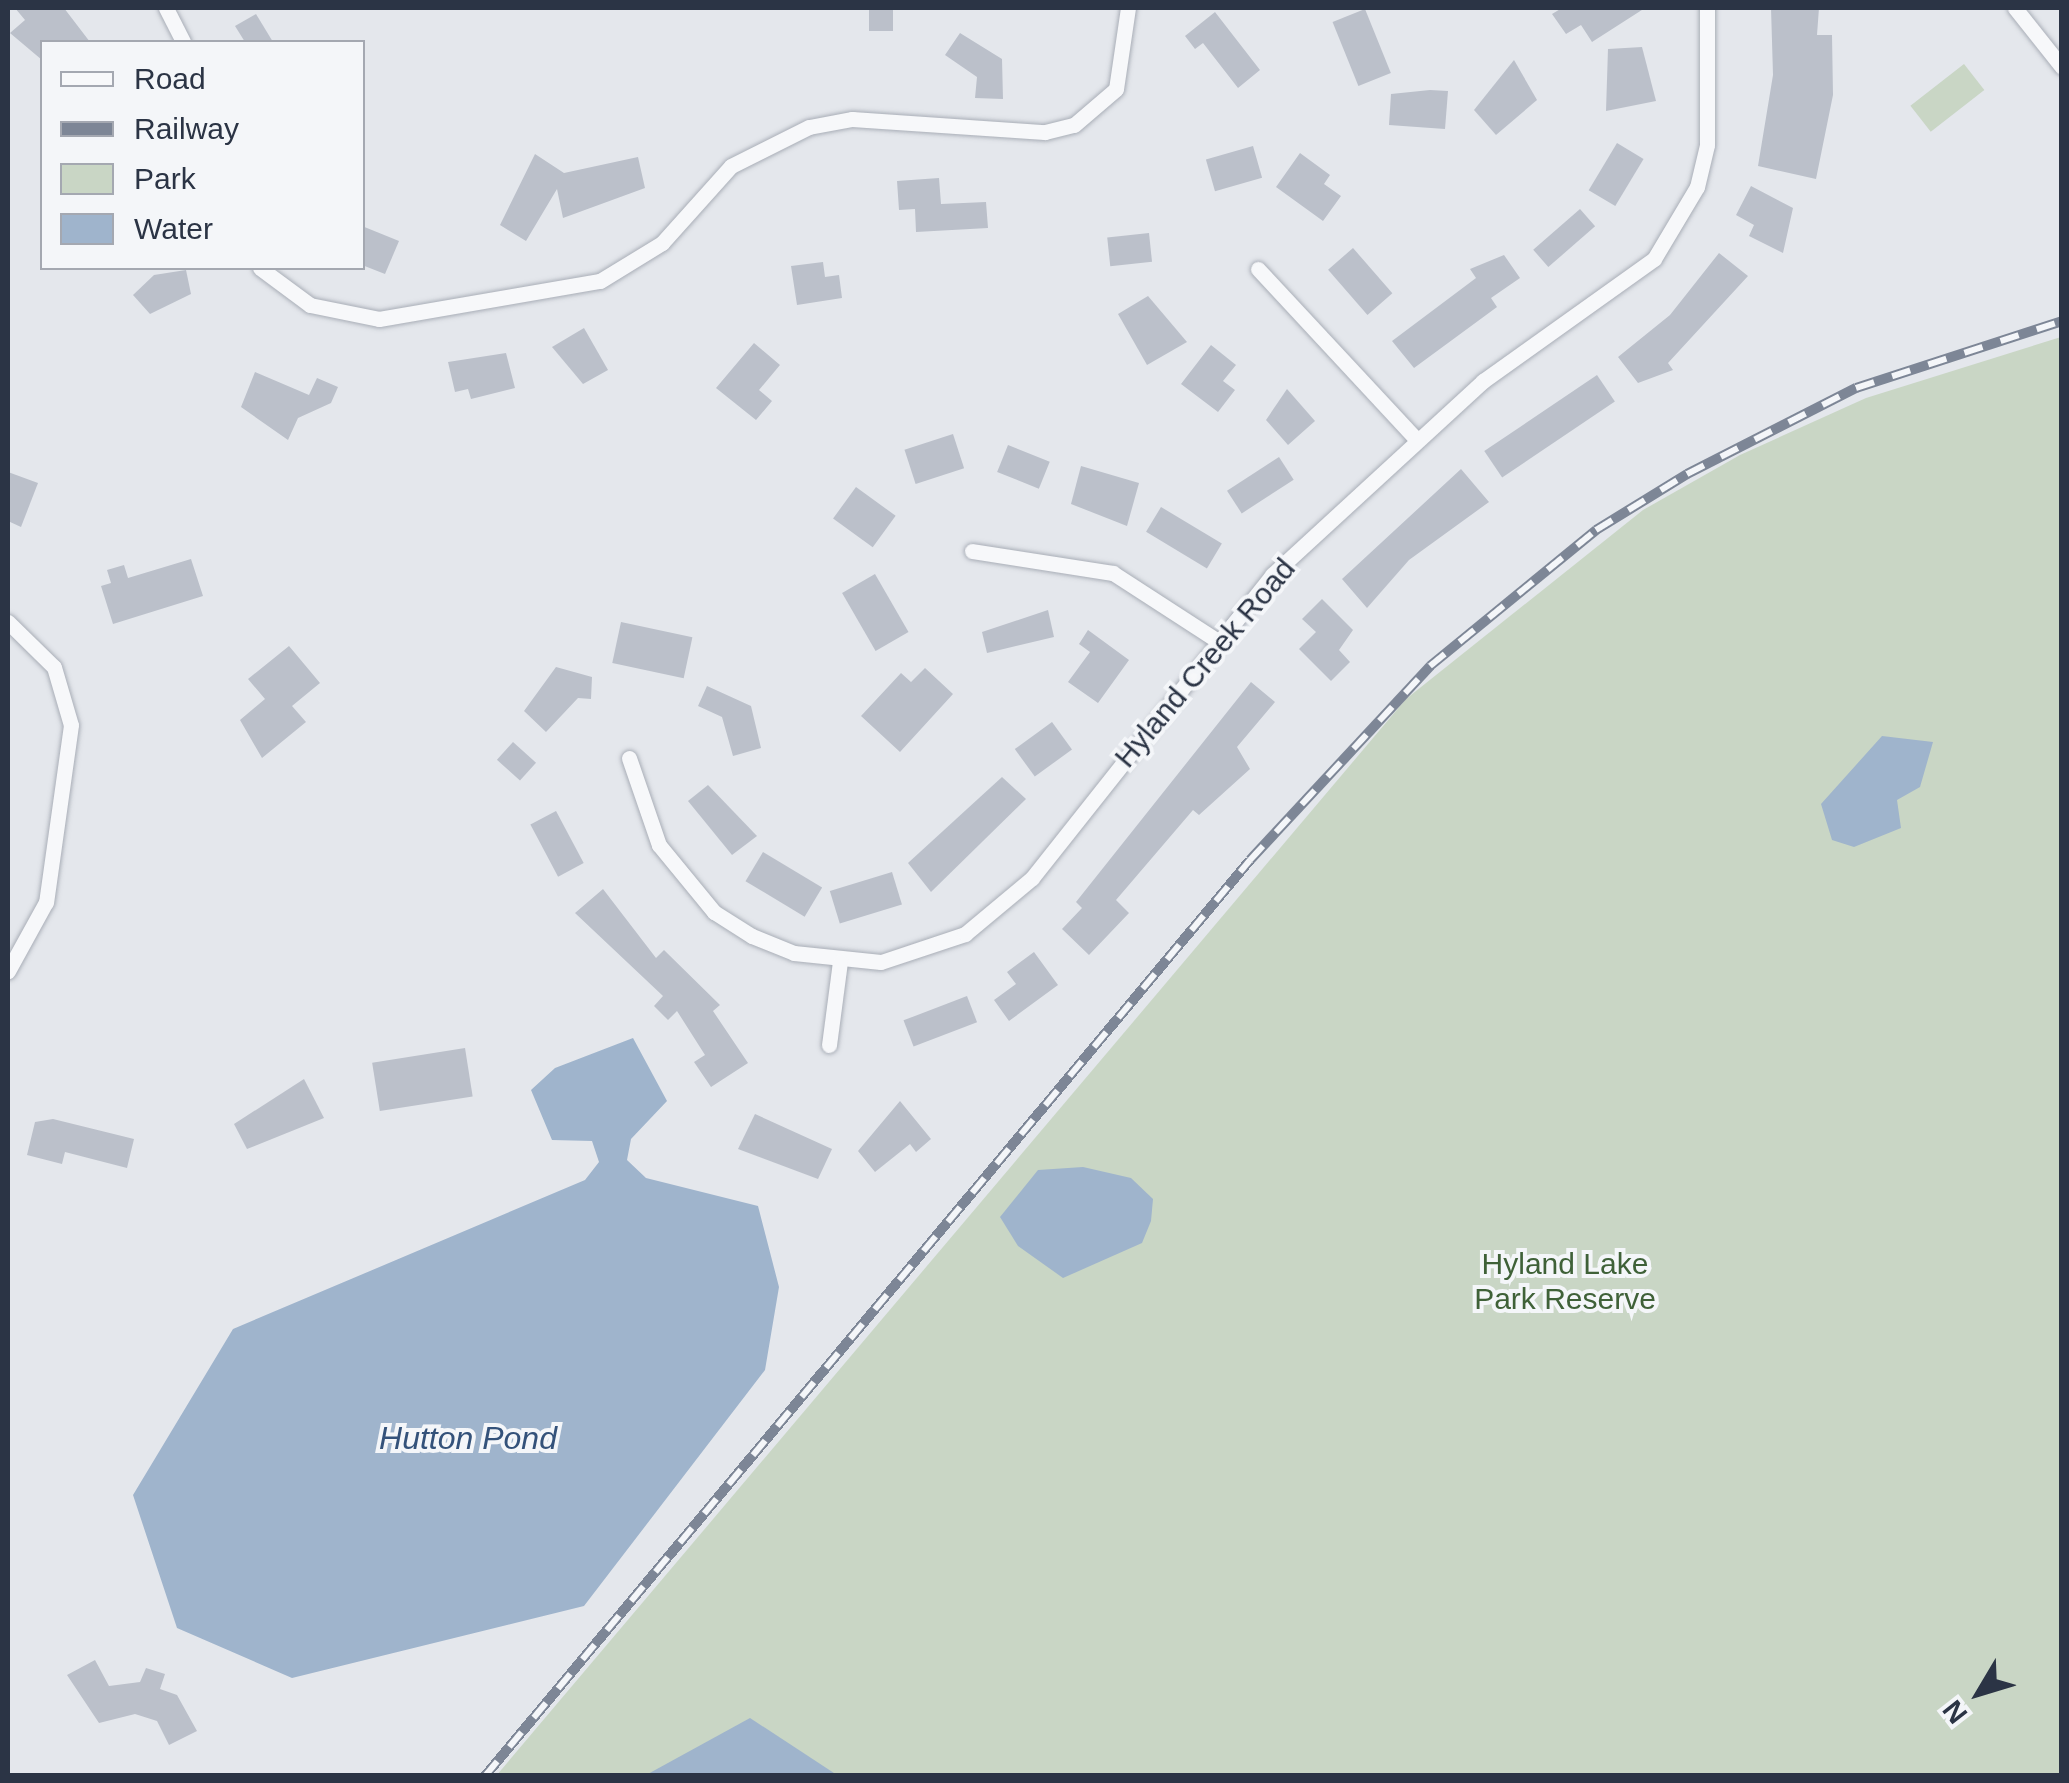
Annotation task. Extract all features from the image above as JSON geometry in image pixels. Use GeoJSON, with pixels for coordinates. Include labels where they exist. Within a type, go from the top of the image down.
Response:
{"type":"FeatureCollection","features":[{"type":"Feature","properties":{"kind":"street"},"geometry":{"type":"LineString","coordinates":[[166,8],[182,40]]}},
{"type":"Feature","properties":{"kind":"street"},"geometry":{"type":"LineString","coordinates":[[263,270],[310,305],[379,318],[600,281],[662,243],[731,166],[809,127],[852,119],[1045,132],[1074,125],[1116,89],[1128,8]]}},
{"type":"Feature","properties":{"kind":"street"},"geometry":{"type":"LineString","coordinates":[[2016,8],[2062,67]]}},
{"type":"Feature","properties":{"kind":"street","name":"Hyland Creek Road"},"geometry":{"type":"LineString","coordinates":[[629,758],[659,845],[714,912],[780,948],[840,962],[924,952],[1001,908],[1216,640],[1417,440],[1508,362],[1622,288],[1678,224],[1707,146],[1706,9]]}},
{"type":"Feature","properties":{"kind":"street"},"geometry":{"type":"LineString","coordinates":[[1258,269],[1417,440]]}},
{"type":"Feature","properties":{"kind":"street"},"geometry":{"type":"LineString","coordinates":[[972,551],[1114,573],[1216,640]]}},
{"type":"Feature","properties":{"kind":"street"},"geometry":{"type":"LineString","coordinates":[[8,622],[54,667],[71,726],[46,902],[8,972]]}},
{"type":"Feature","properties":{"kind":"street"},"geometry":{"type":"LineString","coordinates":[[829,1045],[840,962]]}},
{"type":"Feature","properties":{"kind":"green space"},"geometry":{"type":"Polygon","coordinates":[[[1964,64],[1984,90],[1931,132],[1910,106],[1964,64]]]}},
{"type":"Feature","properties":{"kind":"green space","name":"Hyland Lake Park Reserve"},"geometry":{"type":"Polygon","coordinates":[[[2061,337],[2061,1775],[496,1776],[1406,699],[1643,510],[1740,455],[1866,398],[2061,337]]]}},
{"type":"Feature","properties":{"kind":"water"},"geometry":{"type":"Polygon","coordinates":[[[1882,736],[1933,742],[1920,787],[1897,800],[1901,828],[1854,847],[1832,840],[1821,804],[1882,736]]]}},
{"type":"Feature","properties":{"kind":"water","name":"Hutton Pond"},"geometry":{"type":"Polygon","coordinates":[[[633,1038],[667,1101],[631,1139],[627,1160],[646,1178],[758,1206],[779,1287],[765,1370],[584,1606],[292,1678],[177,1628],[133,1495],[233,1329],[585,1180],[599,1162],[592,1141],[552,1140],[531,1090],[555,1068],[633,1038]]]}},
{"type":"Feature","properties":{"kind":"water"},"geometry":{"type":"Polygon","coordinates":[[[1083,1167],[1131,1178],[1153,1199],[1151,1221],[1142,1243],[1063,1278],[1018,1246],[1000,1217],[1038,1170],[1083,1167]]]}},
{"type":"Feature","properties":{"kind":"water"},"geometry":{"type":"Polygon","coordinates":[[[750,1718],[837,1775],[646,1775],[750,1718]]]}},
{"type":"Feature","properties":{"kind":"building"},"geometry":{"type":"Polygon","coordinates":[[[15,8],[64,8],[88,40],[40,40],[40,58],[10,33],[25,20],[15,8]]]}},
{"type":"Feature","properties":{"kind":"building"},"geometry":{"type":"Polygon","coordinates":[[[869,8],[893,8],[893,31],[869,31],[869,8]]]}},
{"type":"Feature","properties":{"kind":"building"},"geometry":{"type":"Polygon","coordinates":[[[1562,8],[1645,8],[1592,42],[1581,25],[1566,34],[1552,14],[1562,8]]]}},
{"type":"Feature","properties":{"kind":"building"},"geometry":{"type":"Polygon","coordinates":[[[1771,8],[1819,8],[1817,35],[1832,35],[1833,95],[1816,179],[1758,166],[1773,75],[1771,8]]]}},
{"type":"Feature","properties":{"kind":"building"},"geometry":{"type":"Polygon","coordinates":[[[1365,9],[1391,73],[1358,86],[1333,22],[1365,9]]]}},
{"type":"Feature","properties":{"kind":"building"},"geometry":{"type":"Polygon","coordinates":[[[1215,12],[1260,70],[1238,88],[1203,43],[1195,49],[1185,36],[1215,12]]]}},
{"type":"Feature","properties":{"kind":"building"},"geometry":{"type":"Polygon","coordinates":[[[256,14],[272,40],[244,40],[235,26],[256,14]]]}},
{"type":"Feature","properties":{"kind":"building"},"geometry":{"type":"Polygon","coordinates":[[[960,33],[1002,59],[1003,99],[975,98],[977,77],[945,55],[960,33]]]}},
{"type":"Feature","properties":{"kind":"building"},"geometry":{"type":"Polygon","coordinates":[[[1642,47],[1656,101],[1606,111],[1608,49],[1642,47]]]}},
{"type":"Feature","properties":{"kind":"building"},"geometry":{"type":"Polygon","coordinates":[[[1514,60],[1537,100],[1496,135],[1474,110],[1514,60]]]}},
{"type":"Feature","properties":{"kind":"building"},"geometry":{"type":"Polygon","coordinates":[[[1448,91],[1445,129],[1389,125],[1391,94],[1448,91]]]}},
{"type":"Feature","properties":{"kind":"building"},"geometry":{"type":"Polygon","coordinates":[[[1617,143],[1644,159],[1615,206],[1589,190],[1617,143]]]}},
{"type":"Feature","properties":{"kind":"building"},"geometry":{"type":"Polygon","coordinates":[[[1253,146],[1262,178],[1215,191],[1206,160],[1253,146]]]}},
{"type":"Feature","properties":{"kind":"building"},"geometry":{"type":"Polygon","coordinates":[[[1300,153],[1330,175],[1324,184],[1341,196],[1323,221],[1276,187],[1300,153]]]}},
{"type":"Feature","properties":{"kind":"building"},"geometry":{"type":"Polygon","coordinates":[[[535,154],[564,173],[638,157],[645,188],[563,218],[557,189],[526,241],[500,225],[535,154]]]}},
{"type":"Feature","properties":{"kind":"building"},"geometry":{"type":"Polygon","coordinates":[[[939,178],[941,204],[986,202],[988,228],[916,232],[915,209],[899,210],[897,181],[939,178]]]}},
{"type":"Feature","properties":{"kind":"building"},"geometry":{"type":"Polygon","coordinates":[[[1751,186],[1793,208],[1783,253],[1749,236],[1754,225],[1736,215],[1751,186]]]}},
{"type":"Feature","properties":{"kind":"building"},"geometry":{"type":"Polygon","coordinates":[[[1580,209],[1595,226],[1548,267],[1533,250],[1580,209]]]}},
{"type":"Feature","properties":{"kind":"building"},"geometry":{"type":"Polygon","coordinates":[[[365,227],[399,241],[385,274],[365,266],[365,227]]]}},
{"type":"Feature","properties":{"kind":"building"},"geometry":{"type":"Polygon","coordinates":[[[1149,233],[1152,262],[1110,266],[1107,237],[1149,233]]]}},
{"type":"Feature","properties":{"kind":"building"},"geometry":{"type":"Polygon","coordinates":[[[1353,248],[1392,293],[1367,315],[1328,270],[1353,248]]]}},
{"type":"Feature","properties":{"kind":"building"},"geometry":{"type":"Polygon","coordinates":[[[1719,253],[1748,276],[1668,363],[1673,370],[1638,383],[1618,357],[1670,315],[1719,253]]]}},
{"type":"Feature","properties":{"kind":"building"},"geometry":{"type":"Polygon","coordinates":[[[1504,255],[1520,278],[1491,298],[1497,307],[1414,368],[1392,341],[1476,278],[1470,269],[1504,255]]]}},
{"type":"Feature","properties":{"kind":"building"},"geometry":{"type":"Polygon","coordinates":[[[823,262],[825,277],[839,275],[842,298],[797,305],[791,266],[823,262]]]}},
{"type":"Feature","properties":{"kind":"building"},"geometry":{"type":"Polygon","coordinates":[[[186,270],[191,294],[150,314],[133,295],[154,275],[186,270]]]}},
{"type":"Feature","properties":{"kind":"building"},"geometry":{"type":"Polygon","coordinates":[[[1148,296],[1187,342],[1147,365],[1118,314],[1148,296]]]}},
{"type":"Feature","properties":{"kind":"building"},"geometry":{"type":"Polygon","coordinates":[[[584,328],[608,370],[583,384],[552,347],[584,328]]]}},
{"type":"Feature","properties":{"kind":"building"},"geometry":{"type":"Polygon","coordinates":[[[754,343],[780,365],[759,390],[772,401],[756,420],[716,388],[754,343]]]}},
{"type":"Feature","properties":{"kind":"building"},"geometry":{"type":"Polygon","coordinates":[[[1211,345],[1236,365],[1223,381],[1235,390],[1218,412],[1181,384],[1211,345]]]}},
{"type":"Feature","properties":{"kind":"building"},"geometry":{"type":"Polygon","coordinates":[[[506,353],[515,388],[471,399],[468,389],[455,392],[448,362],[506,353]]]}},
{"type":"Feature","properties":{"kind":"building"},"geometry":{"type":"Polygon","coordinates":[[[255,372],[309,395],[317,378],[338,387],[331,403],[298,418],[288,440],[241,407],[255,372]]]}},
{"type":"Feature","properties":{"kind":"building"},"geometry":{"type":"Polygon","coordinates":[[[1597,375],[1615,402],[1502,478],[1484,451],[1597,375]]]}},
{"type":"Feature","properties":{"kind":"building"},"geometry":{"type":"Polygon","coordinates":[[[1287,389],[1315,421],[1288,445],[1266,420],[1287,389]]]}},
{"type":"Feature","properties":{"kind":"building"},"geometry":{"type":"Polygon","coordinates":[[[953,434],[964,468],[916,484],[904,450],[953,434]]]}},
{"type":"Feature","properties":{"kind":"building"},"geometry":{"type":"Polygon","coordinates":[[[1008,445],[1050,462],[1039,489],[997,472],[1008,445]]]}},
{"type":"Feature","properties":{"kind":"building"},"geometry":{"type":"Polygon","coordinates":[[[1279,457],[1294,480],[1242,513],[1227,491],[1279,457]]]}},
{"type":"Feature","properties":{"kind":"building"},"geometry":{"type":"Polygon","coordinates":[[[1081,466],[1139,483],[1127,526],[1071,504],[1081,466]]]}},
{"type":"Feature","properties":{"kind":"building"},"geometry":{"type":"Polygon","coordinates":[[[1461,469],[1489,502],[1409,560],[1367,608],[1342,579],[1461,469]]]}},
{"type":"Feature","properties":{"kind":"building"},"geometry":{"type":"Polygon","coordinates":[[[8,472],[38,483],[21,527],[8,521],[8,472]]]}},
{"type":"Feature","properties":{"kind":"building"},"geometry":{"type":"Polygon","coordinates":[[[856,487],[896,516],[873,547],[833,519],[856,487]]]}},
{"type":"Feature","properties":{"kind":"building"},"geometry":{"type":"Polygon","coordinates":[[[1161,507],[1222,544],[1207,568],[1146,532],[1161,507]]]}},
{"type":"Feature","properties":{"kind":"building"},"geometry":{"type":"Polygon","coordinates":[[[191,559],[203,596],[113,624],[101,586],[111,583],[107,570],[124,565],[128,578],[191,559]]]}},
{"type":"Feature","properties":{"kind":"building"},"geometry":{"type":"Polygon","coordinates":[[[875,574],[908,632],[876,651],[842,593],[875,574]]]}},
{"type":"Feature","properties":{"kind":"building"},"geometry":{"type":"Polygon","coordinates":[[[1322,599],[1353,630],[1339,650],[1350,662],[1331,681],[1299,649],[1316,632],[1302,619],[1322,599]]]}},
{"type":"Feature","properties":{"kind":"building"},"geometry":{"type":"Polygon","coordinates":[[[1048,610],[1054,637],[987,653],[982,632],[1048,610]]]}},
{"type":"Feature","properties":{"kind":"building"},"geometry":{"type":"Polygon","coordinates":[[[621,622],[692,637],[684,678],[612,663],[621,622]]]}},
{"type":"Feature","properties":{"kind":"building"},"geometry":{"type":"Polygon","coordinates":[[[1088,630],[1129,660],[1098,703],[1068,682],[1090,652],[1079,644],[1088,630]]]}},
{"type":"Feature","properties":{"kind":"building"},"geometry":{"type":"Polygon","coordinates":[[[289,646],[320,683],[292,706],[306,722],[262,758],[240,720],[265,699],[248,679],[289,646]]]}},
{"type":"Feature","properties":{"kind":"building"},"geometry":{"type":"Polygon","coordinates":[[[556,667],[592,677],[591,699],[578,698],[546,732],[524,711],[556,667]]]}},
{"type":"Feature","properties":{"kind":"building"},"geometry":{"type":"Polygon","coordinates":[[[925,668],[953,694],[900,752],[861,716],[901,673],[911,682],[925,668]]]}},
{"type":"Feature","properties":{"kind":"building"},"geometry":{"type":"Polygon","coordinates":[[[1251,682],[1275,702],[1237,747],[1250,769],[1199,815],[1193,810],[1116,900],[1129,913],[1089,955],[1062,929],[1082,908],[1076,902],[1251,682]]]}},
{"type":"Feature","properties":{"kind":"building"},"geometry":{"type":"Polygon","coordinates":[[[707,686],[751,706],[761,748],[733,756],[722,717],[698,706],[707,686]]]}},
{"type":"Feature","properties":{"kind":"building"},"geometry":{"type":"Polygon","coordinates":[[[1052,722],[1072,750],[1035,777],[1015,749],[1052,722]]]}},
{"type":"Feature","properties":{"kind":"building"},"geometry":{"type":"Polygon","coordinates":[[[513,742],[536,763],[520,781],[497,760],[513,742]]]}},
{"type":"Feature","properties":{"kind":"building"},"geometry":{"type":"Polygon","coordinates":[[[1002,777],[1026,799],[931,892],[908,863],[1002,777]]]}},
{"type":"Feature","properties":{"kind":"building"},"geometry":{"type":"Polygon","coordinates":[[[708,785],[757,836],[732,855],[688,801],[708,785]]]}},
{"type":"Feature","properties":{"kind":"building"},"geometry":{"type":"Polygon","coordinates":[[[556,811],[584,863],[558,877],[530,825],[556,811]]]}},
{"type":"Feature","properties":{"kind":"building"},"geometry":{"type":"Polygon","coordinates":[[[763,852],[822,888],[805,917],[745,881],[763,852]]]}},
{"type":"Feature","properties":{"kind":"building"},"geometry":{"type":"Polygon","coordinates":[[[892,872],[902,905],[840,924],[830,891],[892,872]]]}},
{"type":"Feature","properties":{"kind":"building"},"geometry":{"type":"Polygon","coordinates":[[[603,889],[656,958],[664,950],[720,1005],[713,1011],[748,1063],[711,1087],[694,1062],[705,1055],[677,1011],[668,1020],[654,1006],[663,996],[575,913],[603,889]]]}},
{"type":"Feature","properties":{"kind":"building"},"geometry":{"type":"Polygon","coordinates":[[[1034,952],[1058,985],[1009,1021],[994,1000],[1016,984],[1007,972],[1034,952]]]}},
{"type":"Feature","properties":{"kind":"building"},"geometry":{"type":"Polygon","coordinates":[[[967,996],[977,1022],[914,1047],[904,1020],[967,996]]]}},
{"type":"Feature","properties":{"kind":"building"},"geometry":{"type":"Polygon","coordinates":[[[465,1048],[473,1096],[380,1111],[372,1063],[465,1048]]]}},
{"type":"Feature","properties":{"kind":"building"},"geometry":{"type":"Polygon","coordinates":[[[304,1079],[324,1118],[247,1149],[234,1124],[304,1079]]]}},
{"type":"Feature","properties":{"kind":"building"},"geometry":{"type":"Polygon","coordinates":[[[900,1101],[931,1139],[916,1152],[910,1144],[875,1172],[858,1151],[900,1101]]]}},
{"type":"Feature","properties":{"kind":"building"},"geometry":{"type":"Polygon","coordinates":[[[755,1114],[832,1149],[818,1179],[738,1149],[755,1114]]]}},
{"type":"Feature","properties":{"kind":"building"},"geometry":{"type":"Polygon","coordinates":[[[53,1119],[134,1139],[127,1168],[65,1152],[62,1164],[27,1155],[35,1122],[53,1119]]]}},
{"type":"Feature","properties":{"kind":"building"},"geometry":{"type":"Polygon","coordinates":[[[95,1660],[109,1686],[140,1682],[146,1668],[165,1674],[160,1689],[177,1695],[197,1731],[169,1745],[157,1721],[135,1714],[99,1723],[67,1675],[95,1660]]]}},
{"type":"Feature","properties":{"kind":"railway"},"geometry":{"type":"LineString","coordinates":[[485,1776],[1250,860],[1430,666],[1596,530],[1687,474],[1856,388],[2062,321]]}}]}
